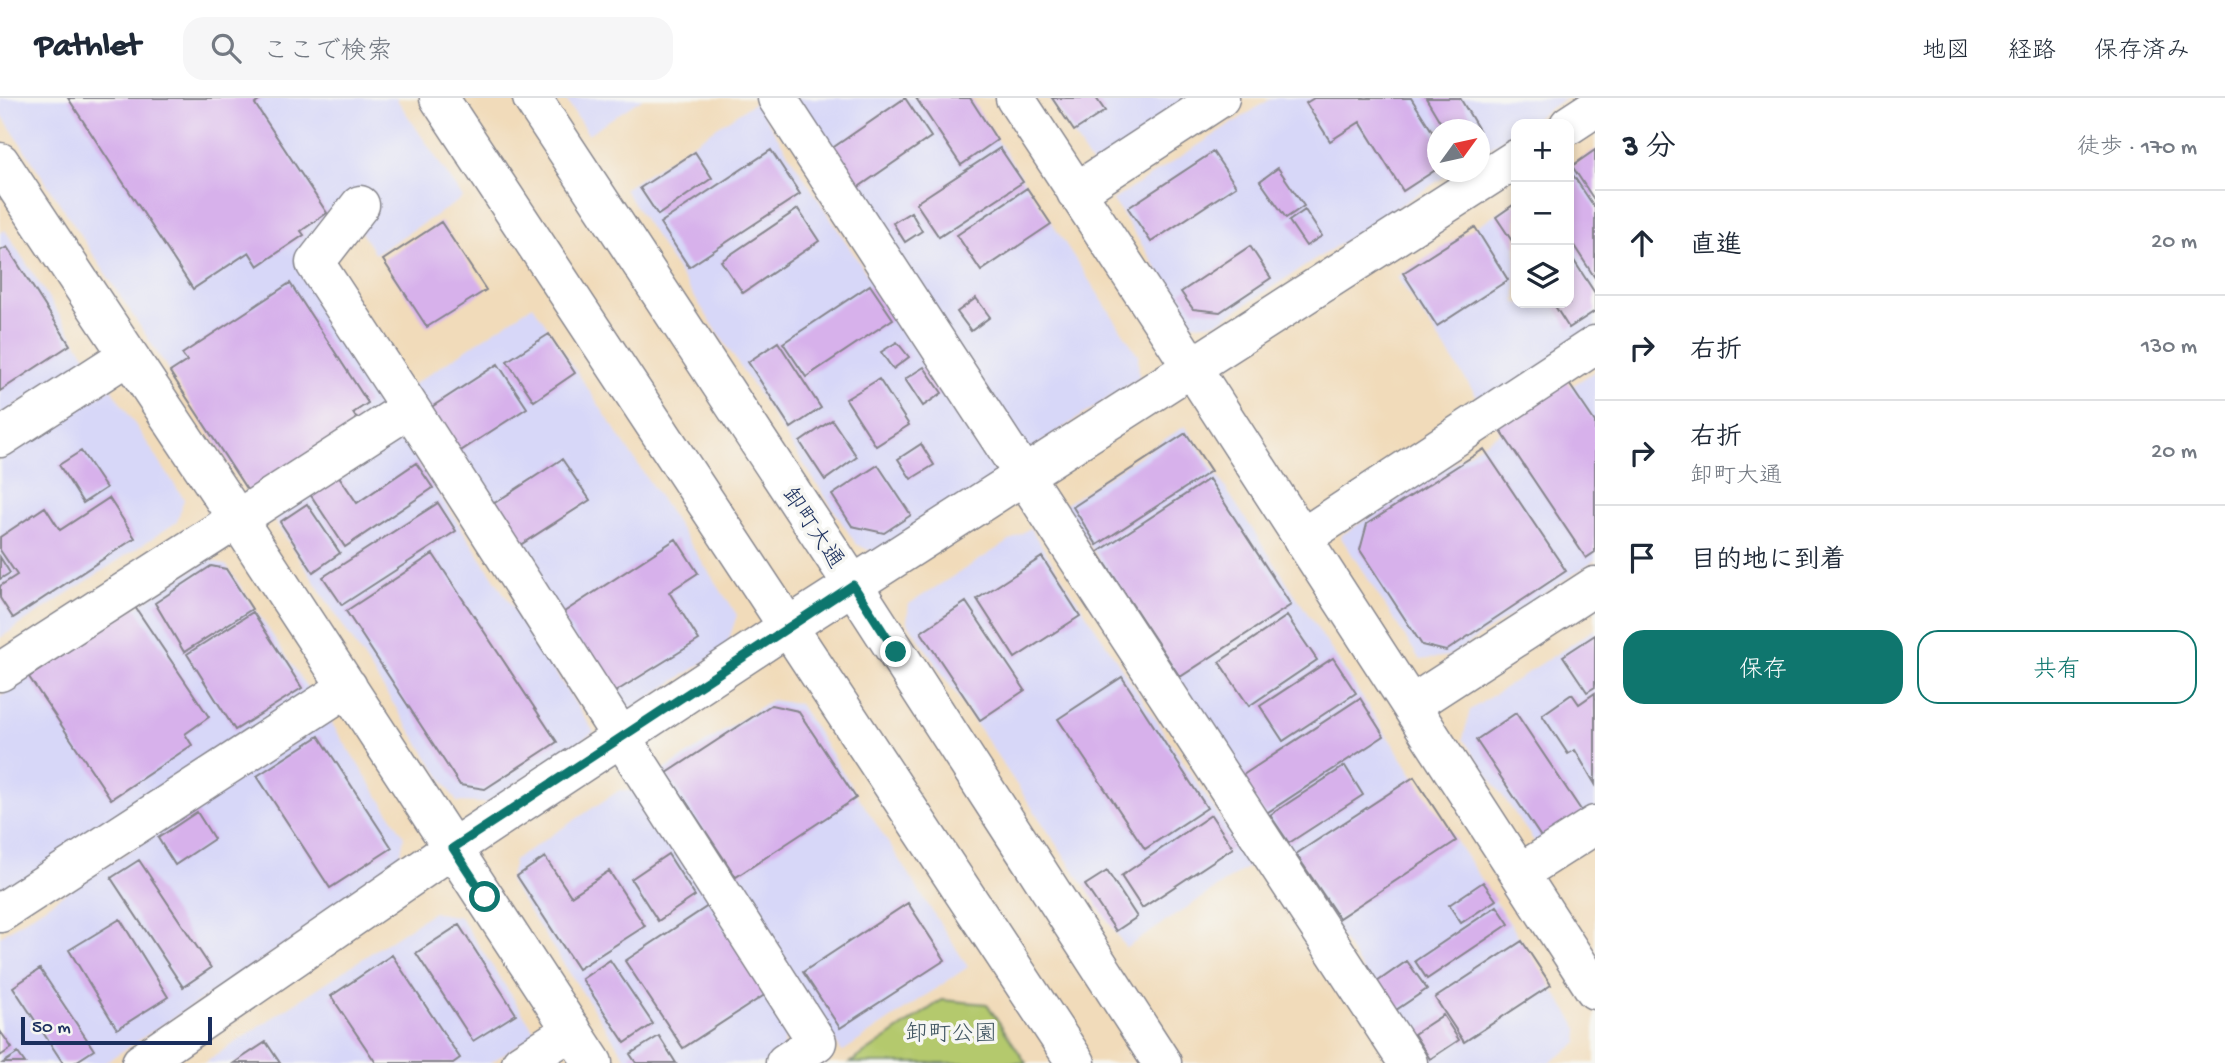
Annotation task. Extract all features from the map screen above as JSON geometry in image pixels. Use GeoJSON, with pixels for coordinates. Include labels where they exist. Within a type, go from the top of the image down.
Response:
{"type":"FeatureCollection","features":[{"type":"Feature","properties":{"kind":"street"},"geometry":{"type":"LineString","coordinates":[[439,98],[1076,1063]]}},
{"type":"Feature","properties":{"kind":"street","name":"卸町大通"},"geometry":{"type":"LineString","coordinates":[[532,98],[853,585],[1162,1063]]}},
{"type":"Feature","properties":{"kind":"street"},"geometry":{"type":"LineString","coordinates":[[777,98],[1408,1063]]}},
{"type":"Feature","properties":{"kind":"street"},"geometry":{"type":"LineString","coordinates":[[1014,98],[1192,367],[1595,990]]}},
{"type":"Feature","properties":{"kind":"street"},"geometry":{"type":"LineString","coordinates":[[1076,192],[1220,98]]}},
{"type":"Feature","properties":{"kind":"street"},"geometry":{"type":"LineString","coordinates":[[1574,122],[1595,108]]}},
{"type":"Feature","properties":{"kind":"street"},"geometry":{"type":"LineString","coordinates":[[141,1063],[453,848],[789,626],[1511,162]]}},
{"type":"Feature","properties":{"kind":"street"},"geometry":{"type":"LineString","coordinates":[[6,185],[127,356],[238,520],[593,1063]]}},
{"type":"Feature","properties":{"kind":"street"},"geometry":{"type":"LineString","coordinates":[[360,205],[314,263],[817,1042],[785,1063]]}},
{"type":"Feature","properties":{"kind":"street"},"geometry":{"type":"LineString","coordinates":[[1302,538],[1595,345]]}},
{"type":"Feature","properties":{"kind":"street"},"geometry":{"type":"LineString","coordinates":[[0,438],[127,356]]}},
{"type":"Feature","properties":{"kind":"street"},"geometry":{"type":"LineString","coordinates":[[0,672],[410,408]]}},
{"type":"Feature","properties":{"kind":"street"},"geometry":{"type":"LineString","coordinates":[[1411,705],[1595,586]]}},
{"type":"Feature","properties":{"kind":"street"},"geometry":{"type":"LineString","coordinates":[[0,914],[348,687]]}},
{"type":"Feature","properties":{"kind":"street"},"geometry":{"type":"LineString","coordinates":[[1520,873],[1595,825]]}},
{"type":"Feature","properties":{"kind":"street"},"geometry":{"type":"LineString","coordinates":[[521,1063],[572,1030]]}},
{"type":"Feature","properties":{"kind":"shaded area"},"geometry":{"type":"Polygon","coordinates":[[[0,98],[396,98],[463,198],[375,254],[347,210],[297,262],[390,409],[253,499],[0,112],[0,98]]]}},
{"type":"Feature","properties":{"kind":"shaded area"},"geometry":{"type":"Polygon","coordinates":[[[565,98],[643,98],[588,134],[565,98]]]}},
{"type":"Feature","properties":{"kind":"shaded area"},"geometry":{"type":"Polygon","coordinates":[[[790,98],[970,98],[1138,355],[1139,378],[1025,453],[790,98]]]}},
{"type":"Feature","properties":{"kind":"shaded area"},"geometry":{"type":"Polygon","coordinates":[[[1049,98],[1209,98],[1096,171],[1049,98]]]}},
{"type":"Feature","properties":{"kind":"shaded area"},"geometry":{"type":"Polygon","coordinates":[[[1272,98],[1566,98],[1534,119],[1511,119],[1511,133],[1490,147],[1490,119],[1427,119],[1427,182],[1436,182],[1218,322],[1193,324],[1113,200],[1272,98]]]}},
{"type":"Feature","properties":{"kind":"shaded area"},"geometry":{"type":"Polygon","coordinates":[[[755,102],[998,476],[881,556],[856,544],[624,189],[755,102]]]}},
{"type":"Feature","properties":{"kind":"shaded area"},"geometry":{"type":"Polygon","coordinates":[[[1595,151],[1595,335],[1484,407],[1397,277],[1511,204],[1511,308],[1574,308],[1574,165],[1595,151]]]}},
{"type":"Feature","properties":{"kind":"shaded area"},"geometry":{"type":"Polygon","coordinates":[[[5,230],[89,361],[0,415],[0,233],[5,230]]]}},
{"type":"Feature","properties":{"kind":"shaded area"},"geometry":{"type":"Polygon","coordinates":[[[533,305],[737,615],[726,648],[622,715],[408,388],[533,305]]]}},
{"type":"Feature","properties":{"kind":"shaded area"},"geometry":{"type":"Polygon","coordinates":[[[1595,371],[1595,560],[1449,656],[1420,660],[1340,536],[1595,371]]]}},
{"type":"Feature","properties":{"kind":"shaded area"},"geometry":{"type":"Polygon","coordinates":[[[111,388],[184,499],[177,522],[0,638],[0,459],[111,388]]]}},
{"type":"Feature","properties":{"kind":"shaded area"},"geometry":{"type":"Polygon","coordinates":[[[1185,426],[1579,1029],[1578,1043],[1549,1063],[1422,1063],[1064,505],[1185,426]]]}},
{"type":"Feature","properties":{"kind":"shaded area"},"geometry":{"type":"Polygon","coordinates":[[[385,439],[406,443],[594,732],[486,803],[457,802],[271,515],[385,439]]]}},
{"type":"Feature","properties":{"kind":"shaded area"},"geometry":{"type":"Polygon","coordinates":[[[1030,528],[1251,865],[1126,948],[907,621],[909,604],[1030,528]]]}},
{"type":"Feature","properties":{"kind":"shaded area"},"geometry":{"type":"Polygon","coordinates":[[[209,559],[227,566],[312,695],[0,896],[0,696],[209,559]]]}},
{"type":"Feature","properties":{"kind":"shaded area"},"geometry":{"type":"Polygon","coordinates":[[[1595,629],[1595,815],[1541,851],[1463,739],[1470,710],[1595,629]]]}},
{"type":"Feature","properties":{"kind":"shaded area"},"geometry":{"type":"Polygon","coordinates":[[[771,700],[799,704],[968,967],[842,1052],[660,773],[771,700]]]}},
{"type":"Feature","properties":{"kind":"shaded area"},"geometry":{"type":"Polygon","coordinates":[[[329,719],[404,836],[398,871],[104,1063],[0,1063],[0,936],[329,719]]]}},
{"type":"Feature","properties":{"kind":"shaded area"},"geometry":{"type":"Polygon","coordinates":[[[620,790],[639,792],[790,1020],[781,1054],[768,1063],[629,1063],[509,881],[514,860],[620,790]]]}},
{"type":"Feature","properties":{"kind":"shaded area"},"geometry":{"type":"Polygon","coordinates":[[[433,912],[460,917],[536,1033],[490,1063],[204,1063],[433,912]]]}},
{"type":"Feature","properties":{"kind":"green space","name":"卸町公園"},"geometry":{"type":"Polygon","coordinates":[[[942,1000],[987,1004],[1026,1063],[850,1063],[942,1000]]]}},
{"type":"Feature","properties":{"kind":"building"},"geometry":{"type":"Polygon","coordinates":[[[68,98],[263,98],[255,104],[327,213],[301,231],[304,235],[258,266],[249,252],[193,289],[68,98]]]}},
{"type":"Feature","properties":{"kind":"building"},"geometry":{"type":"Polygon","coordinates":[[[905,98],[931,137],[857,188],[831,149],[905,98]]]}},
{"type":"Feature","properties":{"kind":"building"},"geometry":{"type":"Polygon","coordinates":[[[916,98],[970,98],[997,140],[961,165],[916,98]]]}},
{"type":"Feature","properties":{"kind":"building"},"geometry":{"type":"Polygon","coordinates":[[[1052,98],[1096,98],[1105,111],[1074,131],[1052,98]]]}},
{"type":"Feature","properties":{"kind":"building"},"geometry":{"type":"Polygon","coordinates":[[[1314,98],[1411,98],[1427,123],[1427,175],[1403,191],[1360,122],[1330,141],[1306,103],[1314,98]]]}},
{"type":"Feature","properties":{"kind":"building"},"geometry":{"type":"Polygon","coordinates":[[[1426,98],[1460,98],[1472,119],[1438,119],[1426,98]]]}},
{"type":"Feature","properties":{"kind":"building"},"geometry":{"type":"Polygon","coordinates":[[[1000,148],[1023,182],[939,237],[916,203],[1000,148]]]}},
{"type":"Feature","properties":{"kind":"building"},"geometry":{"type":"Polygon","coordinates":[[[771,150],[800,194],[689,267],[660,223],[771,150]]]}},
{"type":"Feature","properties":{"kind":"building"},"geometry":{"type":"Polygon","coordinates":[[[1595,150],[1595,201],[1574,169],[1574,165],[1595,150]]]}},
{"type":"Feature","properties":{"kind":"building"},"geometry":{"type":"Polygon","coordinates":[[[695,152],[712,178],[658,215],[640,188],[695,152]]]}},
{"type":"Feature","properties":{"kind":"building"},"geometry":{"type":"Polygon","coordinates":[[[1213,152],[1236,186],[1151,242],[1128,208],[1213,152]]]}},
{"type":"Feature","properties":{"kind":"building"},"geometry":{"type":"Polygon","coordinates":[[[1278,168],[1304,206],[1286,218],[1260,181],[1278,168]]]}},
{"type":"Feature","properties":{"kind":"building"},"geometry":{"type":"Polygon","coordinates":[[[1574,176],[1595,208],[1595,278],[1574,246],[1574,176]]]}},
{"type":"Feature","properties":{"kind":"building"},"geometry":{"type":"Polygon","coordinates":[[[1027,188],[1051,224],[981,271],[957,235],[1027,188]]]}},
{"type":"Feature","properties":{"kind":"building"},"geometry":{"type":"Polygon","coordinates":[[[1511,206],[1511,240],[1496,217],[1511,206]]]}},
{"type":"Feature","properties":{"kind":"building"},"geometry":{"type":"Polygon","coordinates":[[[798,209],[819,241],[743,293],[721,261],[798,209]]]}},
{"type":"Feature","properties":{"kind":"building"},"geometry":{"type":"Polygon","coordinates":[[[1305,210],[1322,236],[1306,246],[1289,221],[1305,210]]]}},
{"type":"Feature","properties":{"kind":"building"},"geometry":{"type":"Polygon","coordinates":[[[911,212],[922,231],[905,242],[893,223],[911,212]]]}},
{"type":"Feature","properties":{"kind":"building"},"geometry":{"type":"Polygon","coordinates":[[[441,222],[486,290],[427,327],[383,260],[441,222]]]}},
{"type":"Feature","properties":{"kind":"building"},"geometry":{"type":"Polygon","coordinates":[[[1475,227],[1508,280],[1437,326],[1403,273],[1475,227]]]}},
{"type":"Feature","properties":{"kind":"building"},"geometry":{"type":"Polygon","coordinates":[[[1250,246],[1271,278],[1220,312],[1193,309],[1181,292],[1250,246]]]}},
{"type":"Feature","properties":{"kind":"building"},"geometry":{"type":"Polygon","coordinates":[[[7,247],[70,345],[0,391],[0,251],[7,247]]]}},
{"type":"Feature","properties":{"kind":"building"},"geometry":{"type":"Polygon","coordinates":[[[1574,261],[1595,293],[1595,311],[1569,328],[1556,308],[1574,308],[1574,261]]]}},
{"type":"Feature","properties":{"kind":"building"},"geometry":{"type":"Polygon","coordinates":[[[290,283],[368,403],[353,413],[360,424],[251,496],[170,372],[187,361],[182,354],[290,283]]]}},
{"type":"Feature","properties":{"kind":"building"},"geometry":{"type":"Polygon","coordinates":[[[870,285],[893,319],[806,377],[783,343],[870,285]]]}},
{"type":"Feature","properties":{"kind":"building"},"geometry":{"type":"Polygon","coordinates":[[[976,298],[990,317],[971,331],[957,312],[976,298]]]}},
{"type":"Feature","properties":{"kind":"building"},"geometry":{"type":"Polygon","coordinates":[[[549,334],[575,373],[534,401],[507,361],[549,334]]]}},
{"type":"Feature","properties":{"kind":"building"},"geometry":{"type":"Polygon","coordinates":[[[778,342],[821,408],[791,428],[748,362],[778,342]]]}},
{"type":"Feature","properties":{"kind":"building"},"geometry":{"type":"Polygon","coordinates":[[[897,342],[909,357],[893,369],[881,352],[897,342]]]}},
{"type":"Feature","properties":{"kind":"building"},"geometry":{"type":"Polygon","coordinates":[[[498,364],[527,408],[459,452],[430,408],[498,364]]]}},
{"type":"Feature","properties":{"kind":"building"},"geometry":{"type":"Polygon","coordinates":[[[1557,366],[1595,422],[1595,552],[1586,558],[1488,412],[1557,366]]]}},
{"type":"Feature","properties":{"kind":"building"},"geometry":{"type":"Polygon","coordinates":[[[924,367],[942,393],[923,406],[905,379],[924,367]]]}},
{"type":"Feature","properties":{"kind":"building"},"geometry":{"type":"Polygon","coordinates":[[[879,379],[909,425],[876,446],[846,399],[879,379]]]}},
{"type":"Feature","properties":{"kind":"building"},"geometry":{"type":"Polygon","coordinates":[[[832,420],[857,457],[825,480],[800,442],[832,420]]]}},
{"type":"Feature","properties":{"kind":"building"},"geometry":{"type":"Polygon","coordinates":[[[1186,433],[1211,471],[1097,545],[1073,507],[1186,433]]]}},
{"type":"Feature","properties":{"kind":"building"},"geometry":{"type":"Polygon","coordinates":[[[921,444],[934,465],[911,479],[898,459],[921,444]]]}},
{"type":"Feature","properties":{"kind":"building"},"geometry":{"type":"Polygon","coordinates":[[[1484,449],[1566,571],[1446,651],[1422,645],[1360,550],[1367,524],[1484,449]]]}},
{"type":"Feature","properties":{"kind":"building"},"geometry":{"type":"Polygon","coordinates":[[[81,451],[106,488],[83,503],[59,465],[81,451]]]}},
{"type":"Feature","properties":{"kind":"building"},"geometry":{"type":"Polygon","coordinates":[[[562,459],[590,500],[517,547],[490,506],[562,459]]]}},
{"type":"Feature","properties":{"kind":"building"},"geometry":{"type":"Polygon","coordinates":[[[416,463],[433,488],[345,547],[310,494],[338,475],[357,503],[416,463]]]}},
{"type":"Feature","properties":{"kind":"building"},"geometry":{"type":"Polygon","coordinates":[[[878,465],[911,515],[884,533],[852,526],[832,495],[878,465]]]}},
{"type":"Feature","properties":{"kind":"building"},"geometry":{"type":"Polygon","coordinates":[[[1209,479],[1291,605],[1180,677],[1098,552],[1209,479]]]}},
{"type":"Feature","properties":{"kind":"building"},"geometry":{"type":"Polygon","coordinates":[[[109,498],[135,538],[13,618],[0,598],[0,586],[17,575],[0,550],[0,537],[45,507],[60,530],[109,498]]]}},
{"type":"Feature","properties":{"kind":"building"},"geometry":{"type":"Polygon","coordinates":[[[438,503],[456,531],[342,605],[323,577],[438,503]]]}},
{"type":"Feature","properties":{"kind":"building"},"geometry":{"type":"Polygon","coordinates":[[[307,504],[340,553],[313,572],[280,522],[307,504]]]}},
{"type":"Feature","properties":{"kind":"building"},"geometry":{"type":"Polygon","coordinates":[[[676,539],[698,573],[669,592],[699,640],[615,692],[561,614],[676,539]]]}},
{"type":"Feature","properties":{"kind":"building"},"geometry":{"type":"Polygon","coordinates":[[[433,554],[557,742],[485,789],[460,785],[346,611],[433,554]]]}},
{"type":"Feature","properties":{"kind":"building"},"geometry":{"type":"Polygon","coordinates":[[[0,557],[10,573],[0,579],[0,557]]]}},
{"type":"Feature","properties":{"kind":"building"},"geometry":{"type":"Polygon","coordinates":[[[1042,557],[1080,616],[1015,658],[977,599],[1042,557]]]}},
{"type":"Feature","properties":{"kind":"building"},"geometry":{"type":"Polygon","coordinates":[[[211,566],[226,569],[252,609],[184,652],[155,603],[211,566]]]}},
{"type":"Feature","properties":{"kind":"building"},"geometry":{"type":"Polygon","coordinates":[[[966,602],[1025,690],[980,720],[921,632],[966,602]]]}},
{"type":"Feature","properties":{"kind":"building"},"geometry":{"type":"Polygon","coordinates":[[[135,607],[209,717],[185,734],[192,745],[111,799],[29,677],[135,607]]]}},
{"type":"Feature","properties":{"kind":"building"},"geometry":{"type":"Polygon","coordinates":[[[253,612],[302,688],[235,730],[187,654],[253,612]]]}},
{"type":"Feature","properties":{"kind":"building"},"geometry":{"type":"Polygon","coordinates":[[[1287,616],[1317,660],[1249,706],[1219,662],[1287,616]]]}},
{"type":"Feature","properties":{"kind":"building"},"geometry":{"type":"Polygon","coordinates":[[[1595,635],[1595,687],[1587,692],[1563,656],[1595,635]]]}},
{"type":"Feature","properties":{"kind":"building"},"geometry":{"type":"Polygon","coordinates":[[[1333,658],[1356,693],[1283,741],[1260,706],[1333,658]]]}},
{"type":"Feature","properties":{"kind":"building"},"geometry":{"type":"Polygon","coordinates":[[[1122,677],[1207,808],[1145,849],[1058,719],[1122,677]]]}},
{"type":"Feature","properties":{"kind":"building"},"geometry":{"type":"Polygon","coordinates":[[[1595,693],[1595,784],[1575,750],[1568,754],[1542,715],[1572,694],[1579,704],[1595,693]]]}},
{"type":"Feature","properties":{"kind":"building"},"geometry":{"type":"Polygon","coordinates":[[[1360,698],[1384,736],[1265,814],[1240,777],[1360,698]]]}},
{"type":"Feature","properties":{"kind":"building"},"geometry":{"type":"Polygon","coordinates":[[[771,705],[798,711],[856,798],[736,877],[667,773],[771,705]]]}},
{"type":"Feature","properties":{"kind":"building"},"geometry":{"type":"Polygon","coordinates":[[[1516,713],[1583,813],[1543,840],[1476,740],[1516,713]]]}},
{"type":"Feature","properties":{"kind":"building"},"geometry":{"type":"Polygon","coordinates":[[[319,736],[392,848],[330,888],[257,776],[319,736]]]}},
{"type":"Feature","properties":{"kind":"building"},"geometry":{"type":"Polygon","coordinates":[[[1345,766],[1363,795],[1289,843],[1270,815],[1345,766]]]}},
{"type":"Feature","properties":{"kind":"building"},"geometry":{"type":"Polygon","coordinates":[[[1414,777],[1456,841],[1339,918],[1296,854],[1414,777]]]}},
{"type":"Feature","properties":{"kind":"building"},"geometry":{"type":"Polygon","coordinates":[[[197,812],[214,839],[175,865],[158,838],[197,812]]]}},
{"type":"Feature","properties":{"kind":"building"},"geometry":{"type":"Polygon","coordinates":[[[1211,815],[1233,848],[1142,908],[1121,876],[1211,815]]]}},
{"type":"Feature","properties":{"kind":"building"},"geometry":{"type":"Polygon","coordinates":[[[668,854],[695,896],[658,921],[631,879],[668,854]]]}},
{"type":"Feature","properties":{"kind":"building"},"geometry":{"type":"Polygon","coordinates":[[[545,857],[571,896],[609,871],[645,926],[578,969],[517,876],[545,857]]]}},
{"type":"Feature","properties":{"kind":"building"},"geometry":{"type":"Polygon","coordinates":[[[139,860],[211,968],[183,987],[111,878],[139,860]]]}},
{"type":"Feature","properties":{"kind":"building"},"geometry":{"type":"Polygon","coordinates":[[[1107,871],[1137,917],[1116,931],[1085,885],[1107,871]]]}},
{"type":"Feature","properties":{"kind":"building"},"geometry":{"type":"Polygon","coordinates":[[[1483,882],[1496,900],[1461,923],[1449,905],[1483,882]]]}},
{"type":"Feature","properties":{"kind":"building"},"geometry":{"type":"Polygon","coordinates":[[[908,903],[945,960],[840,1028],[803,972],[908,903]]]}},
{"type":"Feature","properties":{"kind":"building"},"geometry":{"type":"Polygon","coordinates":[[[708,906],[766,994],[683,1048],[625,961],[708,906]]]}},
{"type":"Feature","properties":{"kind":"building"},"geometry":{"type":"Polygon","coordinates":[[[1497,906],[1509,924],[1427,979],[1415,961],[1497,906]]]}},
{"type":"Feature","properties":{"kind":"building"},"geometry":{"type":"Polygon","coordinates":[[[120,919],[168,997],[117,1029],[69,950],[120,919]]]}},
{"type":"Feature","properties":{"kind":"building"},"geometry":{"type":"Polygon","coordinates":[[[459,925],[516,1014],[473,1041],[416,953],[459,925]]]}},
{"type":"Feature","properties":{"kind":"building"},"geometry":{"type":"Polygon","coordinates":[[[1522,941],[1551,985],[1464,1042],[1435,998],[1522,941]]]}},
{"type":"Feature","properties":{"kind":"building"},"geometry":{"type":"Polygon","coordinates":[[[392,955],[460,1058],[453,1063],[376,1063],[331,996],[392,955]]]}},
{"type":"Feature","properties":{"kind":"building"},"geometry":{"type":"Polygon","coordinates":[[[610,960],[653,1024],[625,1043],[582,979],[610,960]]]}},
{"type":"Feature","properties":{"kind":"building"},"geometry":{"type":"Polygon","coordinates":[[[1407,961],[1427,989],[1396,1010],[1377,982],[1407,961]]]}},
{"type":"Feature","properties":{"kind":"building"},"geometry":{"type":"Polygon","coordinates":[[[40,969],[94,1050],[74,1063],[63,1063],[13,987],[40,969]]]}},
{"type":"Feature","properties":{"kind":"building"},"geometry":{"type":"Polygon","coordinates":[[[1443,1015],[1459,1040],[1430,1059],[1414,1034],[1443,1015]]]}},
{"type":"Feature","properties":{"kind":"building"},"geometry":{"type":"Polygon","coordinates":[[[0,1031],[12,1048],[0,1056],[0,1031]]]}},
{"type":"Feature","properties":{"kind":"building"},"geometry":{"type":"Polygon","coordinates":[[[659,1036],[676,1063],[636,1063],[630,1054],[659,1036]]]}},
{"type":"Feature","properties":{"kind":"building"},"geometry":{"type":"Polygon","coordinates":[[[266,1042],[280,1063],[234,1063],[266,1042]]]}},
{"type":"Feature","properties":{"kind":"building"},"geometry":{"type":"Polygon","coordinates":[[[18,1053],[25,1063],[3,1063],[18,1053]]]}},
{"type":"Feature","properties":{"kind":"route"},"geometry":{"type":"LineString","coordinates":[[485,897],[453,848],[853,585],[896,652]]}}]}
